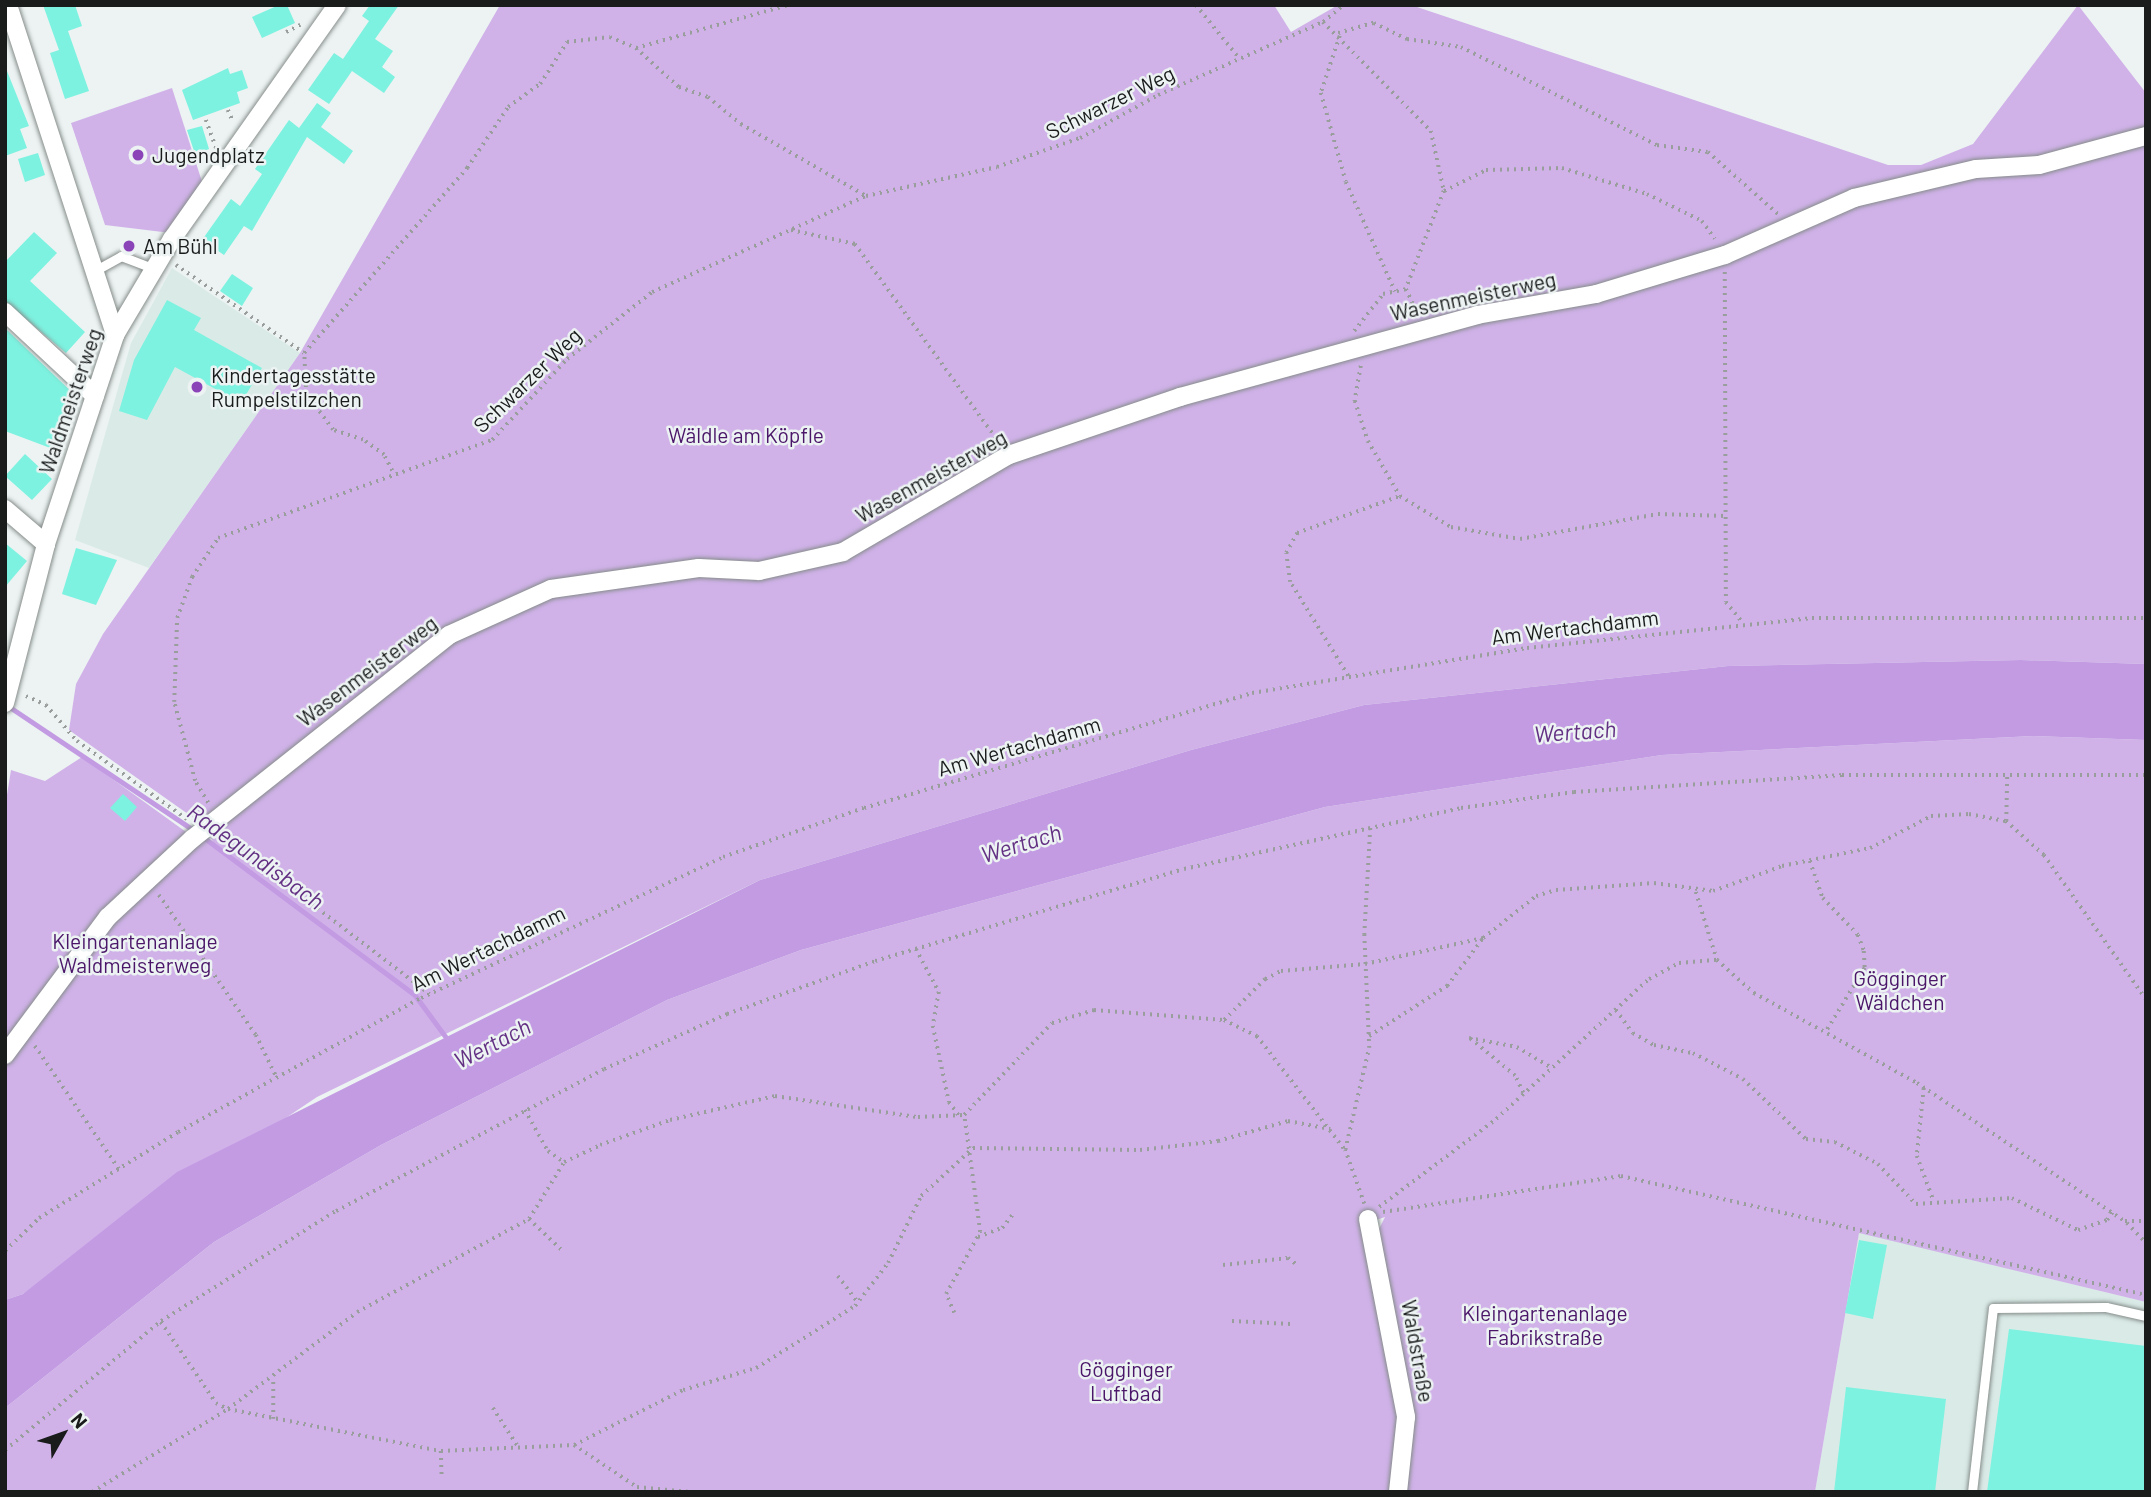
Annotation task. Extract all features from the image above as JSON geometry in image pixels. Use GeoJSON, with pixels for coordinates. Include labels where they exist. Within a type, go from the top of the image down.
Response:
{"type":"FeatureCollection","features":[{"type":"Feature","properties":{"kind":"street"},"geometry":{"type":"LineString","coordinates":[[8,5],[11,32],[96,270],[115,335]]}},
{"type":"Feature","properties":{"kind":"street","name":"Waldmeisterweg"},"geometry":{"type":"LineString","coordinates":[[7,697],[46,544],[115,335],[159,262],[330,9]]}},
{"type":"Feature","properties":{"kind":"street","name":"Wasenmeisterweg"},"geometry":{"type":"LineString","coordinates":[[5,1055],[108,917],[206,829],[449,635],[551,589],[699,568],[759,570],[843,552],[1009,455],[1360,344],[1424,328],[1596,294],[1725,255],[1854,198],[1976,169],[2039,165],[2146,136]]}},
{"type":"Feature","properties":{"kind":"street"},"geometry":{"type":"LineString","coordinates":[[5,312],[95,396]]}},
{"type":"Feature","properties":{"kind":"street"},"geometry":{"type":"LineString","coordinates":[[5,509],[46,544]]}},
{"type":"Feature","properties":{"kind":"street","name":"Waldstraße"},"geometry":{"type":"LineString","coordinates":[[1368,1219],[1406,1416],[1398,1492]]}},
{"type":"Feature","properties":{"kind":"lane"},"geometry":{"type":"LineString","coordinates":[[96,270],[121,256],[159,262]]}},
{"type":"Feature","properties":{"kind":"lane"},"geometry":{"type":"LineString","coordinates":[[1972,1492],[1993,1308],[2106,1307],[2146,1316]]}},
{"type":"Feature","properties":{"kind":"path"},"geometry":{"type":"LineString","coordinates":[[636,48],[788,5]]}},
{"type":"Feature","properties":{"kind":"path"},"geometry":{"type":"LineString","coordinates":[[1196,5],[1240,59]]}},
{"type":"Feature","properties":{"kind":"path","name":"Schwarzer Weg"},"geometry":{"type":"LineString","coordinates":[[206,829],[174,702],[177,618],[191,577],[218,538],[392,471],[460,456],[492,440],[567,359],[652,292],[866,196],[997,167],[1080,138],[1240,59],[1323,22],[1343,5]]}},
{"type":"Feature","properties":{"kind":"path"},"geometry":{"type":"LineString","coordinates":[[1323,22],[1339,35],[1431,131],[1444,191],[1406,289],[1424,328]]}},
{"type":"Feature","properties":{"kind":"path"},"geometry":{"type":"LineString","coordinates":[[1339,35],[1374,23],[1407,40],[1461,47],[1657,145],[1708,152],[1789,226]]}},
{"type":"Feature","properties":{"kind":"path"},"geometry":{"type":"LineString","coordinates":[[1339,35],[1321,93],[1346,183],[1395,291]]}},
{"type":"Feature","properties":{"kind":"path"},"geometry":{"type":"LineString","coordinates":[[392,471],[363,440],[333,429],[306,394],[304,353],[467,168],[508,107],[540,83],[567,42],[610,37],[636,48],[679,87],[708,97],[741,124],[866,196]]}},
{"type":"Feature","properties":{"kind":"path"},"geometry":{"type":"LineString","coordinates":[[206,120],[223,167]]}},
{"type":"Feature","properties":{"kind":"path"},"geometry":{"type":"LineString","coordinates":[[1444,191],[1486,170],[1562,168],[1647,194],[1702,221],[1725,255],[1726,602],[1744,623]]}},
{"type":"Feature","properties":{"kind":"path"},"geometry":{"type":"LineString","coordinates":[[789,230],[855,244],[1009,455]]}},
{"type":"Feature","properties":{"kind":"path"},"geometry":{"type":"LineString","coordinates":[[159,262],[304,353]]}},
{"type":"Feature","properties":{"kind":"path"},"geometry":{"type":"LineString","coordinates":[[1406,289],[1383,294],[1355,326],[1360,344],[1355,401],[1368,442],[1400,496],[1451,527],[1520,539],[1658,514],[1727,516]]}},
{"type":"Feature","properties":{"kind":"path"},"geometry":{"type":"LineString","coordinates":[[1348,676],[1290,582],[1286,554],[1297,533],[1400,496]]}},
{"type":"Feature","properties":{"kind":"path","name":"Am Wertachdamm"},"geometry":{"type":"LineString","coordinates":[[5,1251],[39,1218],[276,1077],[411,1003],[736,852],[1252,693],[1348,676],[1744,623],[1938,615],[2146,618]]}},
{"type":"Feature","properties":{"kind":"path"},"geometry":{"type":"LineString","coordinates":[[7,697],[46,705],[77,741],[189,821],[206,829],[430,994]]}},
{"type":"Feature","properties":{"kind":"path"},"geometry":{"type":"LineString","coordinates":[[2007,774],[2006,821],[2087,910],[2146,999]]}},
{"type":"Feature","properties":{"kind":"path"},"geometry":{"type":"LineString","coordinates":[[5,1450],[161,1321],[249,1261],[525,1110],[727,1014],[916,948],[1184,869],[1370,827],[1574,792],[1842,775],[2146,775]]}},
{"type":"Feature","properties":{"kind":"path"},"geometry":{"type":"LineString","coordinates":[[1369,1037],[1447,986],[1483,938],[1536,896],[1556,890],[1654,883],[1696,892],[1810,861],[1870,848],[1931,816],[2006,821]]}},
{"type":"Feature","properties":{"kind":"path"},"geometry":{"type":"LineString","coordinates":[[1345,1150],[1369,1037],[1365,964],[1370,827]]}},
{"type":"Feature","properties":{"kind":"path"},"geometry":{"type":"LineString","coordinates":[[1810,861],[1823,898],[1858,935],[1866,968],[1826,1032]]}},
{"type":"Feature","properties":{"kind":"path"},"geometry":{"type":"LineString","coordinates":[[148,879],[256,1035],[276,1077]]}},
{"type":"Feature","properties":{"kind":"path"},"geometry":{"type":"LineString","coordinates":[[1696,892],[1717,960],[1754,993],[1924,1088],[2113,1211],[2146,1243]]}},
{"type":"Feature","properties":{"kind":"path"},"geometry":{"type":"LineString","coordinates":[[1224,1020],[1281,971],[1365,964],[1483,938]]}},
{"type":"Feature","properties":{"kind":"path"},"geometry":{"type":"LineString","coordinates":[[916,948],[939,992],[933,1026],[949,1102],[962,1116],[973,1149],[967,1174],[978,1237],[946,1294],[954,1313]]}},
{"type":"Feature","properties":{"kind":"path"},"geometry":{"type":"LineString","coordinates":[[1368,1219],[1523,1093],[1616,1010],[1679,963],[1717,960]]}},
{"type":"Feature","properties":{"kind":"path"},"geometry":{"type":"LineString","coordinates":[[92,1492],[273,1381],[357,1312],[529,1220],[564,1162],[670,1120],[775,1096],[918,1117],[962,1116],[1052,1023],[1094,1010],[1224,1020],[1257,1036],[1345,1150],[1368,1219]]}},
{"type":"Feature","properties":{"kind":"path"},"geometry":{"type":"LineString","coordinates":[[1616,1010],[1633,1033],[1654,1045],[1693,1053],[1743,1079],[1806,1139],[1835,1142],[1878,1164],[1916,1204],[1933,1199],[2012,1198],[2078,1230],[2107,1220],[2113,1211]]}},
{"type":"Feature","properties":{"kind":"path"},"geometry":{"type":"LineString","coordinates":[[24,1030],[119,1170]]}},
{"type":"Feature","properties":{"kind":"path"},"geometry":{"type":"LineString","coordinates":[[1523,1093],[1515,1076],[1469,1038],[1517,1046],[1550,1068]]}},
{"type":"Feature","properties":{"kind":"path"},"geometry":{"type":"LineString","coordinates":[[1924,1088],[1917,1156],[1933,1199]]}},
{"type":"Feature","properties":{"kind":"path"},"geometry":{"type":"LineString","coordinates":[[525,1110],[548,1151],[564,1162]]}},
{"type":"Feature","properties":{"kind":"path"},"geometry":{"type":"LineString","coordinates":[[161,1321],[216,1403],[228,1409],[441,1451],[574,1445],[683,1390],[756,1368],[858,1303],[888,1263],[921,1196],[973,1149],[1140,1150],[1218,1141],[1288,1121],[1330,1129]]}},
{"type":"Feature","properties":{"kind":"path"},"geometry":{"type":"LineString","coordinates":[[1368,1219],[1621,1175],[2146,1296]]}},
{"type":"Feature","properties":{"kind":"path"},"geometry":{"type":"LineString","coordinates":[[978,1237],[1002,1228],[1013,1214]]}},
{"type":"Feature","properties":{"kind":"path"},"geometry":{"type":"LineString","coordinates":[[529,1220],[564,1252]]}},
{"type":"Feature","properties":{"kind":"path"},"geometry":{"type":"LineString","coordinates":[[2125,1221],[2146,1221]]}},
{"type":"Feature","properties":{"kind":"path"},"geometry":{"type":"LineString","coordinates":[[1223,1265],[1288,1258],[1296,1264]]}},
{"type":"Feature","properties":{"kind":"path"},"geometry":{"type":"LineString","coordinates":[[838,1276],[858,1303]]}},
{"type":"Feature","properties":{"kind":"path"},"geometry":{"type":"LineString","coordinates":[[1232,1321],[1291,1324]]}},
{"type":"Feature","properties":{"kind":"path"},"geometry":{"type":"LineString","coordinates":[[273,1381],[273,1419]]}},
{"type":"Feature","properties":{"kind":"path"},"geometry":{"type":"LineString","coordinates":[[493,1408],[519,1448]]}},
{"type":"Feature","properties":{"kind":"path"},"geometry":{"type":"LineString","coordinates":[[574,1445],[637,1487],[691,1492]]}},
{"type":"Feature","properties":{"kind":"path"},"geometry":{"type":"LineString","coordinates":[[441,1451],[442,1478]]}},
{"type":"Feature","properties":{"kind":"path"},"geometry":{"type":"LineString","coordinates":[[766,1492],[789,1492]]}},
{"type":"Feature","properties":{"kind":"shaded area","name":"Kindertagesstätte Rumpelstilzchen"},"geometry":{"type":"Polygon","coordinates":[[[172,268],[300,353],[149,568],[75,540],[131,343],[172,268]]]}},
{"type":"Feature","properties":{"kind":"shaded area"},"geometry":{"type":"Polygon","coordinates":[[[1859,1232],[2146,1302],[2146,1492],[1815,1492],[1859,1232]]]}},
{"type":"Feature","properties":{"kind":"green space","name":"Wäldle am Köpfle"},"geometry":{"type":"Polygon","coordinates":[[[500,5],[1274,5],[1291,32],[1338,5],[1411,5],[1888,165],[1921,165],[1973,144],[2078,5],[2146,93],[2146,664],[2021,660],[1728,666],[1364,705],[1191,750],[760,880],[317,1097],[23,1294],[5,1300],[5,807],[11,770],[45,781],[82,757],[193,837],[214,844],[205,826],[69,730],[76,684],[103,634],[300,353],[500,5]]]}},
{"type":"Feature","properties":{"kind":"green space","name":"Jugendplatz"},"geometry":{"type":"Polygon","coordinates":[[[172,88],[204,188],[171,233],[105,225],[71,123],[172,88]]]}},
{"type":"Feature","properties":{"kind":"green space","name":"Gögginger Wäldchen"},"geometry":{"type":"Polygon","coordinates":[[[2033,736],[2146,740],[2146,1302],[1859,1233],[1815,1492],[1402,1492],[1409,1448],[1377,1233],[1385,1217],[1361,1225],[1403,1417],[1396,1492],[5,1492],[5,1408],[214,1242],[381,1145],[667,1000],[801,950],[1325,807],[1662,755],[2033,736]]]}},
{"type":"Feature","properties":{"kind":"water","name":"Wertach"},"geometry":{"type":"Polygon","coordinates":[[[2021,660],[2146,664],[2146,740],[2033,736],[1662,755],[1325,807],[801,950],[667,1000],[381,1145],[214,1242],[5,1408],[5,1300],[23,1294],[177,1172],[760,880],[1191,750],[1364,705],[1728,666],[2021,660]]]}},
{"type":"Feature","properties":{"kind":"building"},"geometry":{"type":"Polygon","coordinates":[[[43,5],[75,5],[82,26],[68,31],[89,91],[65,99],[50,53],[59,50],[43,5]]]}},
{"type":"Feature","properties":{"kind":"building"},"geometry":{"type":"Polygon","coordinates":[[[279,5],[287,5],[295,23],[262,38],[252,17],[279,5]]]}},
{"type":"Feature","properties":{"kind":"building"},"geometry":{"type":"Polygon","coordinates":[[[370,5],[399,5],[375,39],[393,51],[382,67],[395,77],[384,93],[352,71],[329,104],[308,90],[334,53],[343,59],[369,21],[362,16],[370,5]]]}},
{"type":"Feature","properties":{"kind":"building"},"geometry":{"type":"Polygon","coordinates":[[[5,66],[29,126],[20,129],[27,148],[5,156],[5,66]]]}},
{"type":"Feature","properties":{"kind":"building"},"geometry":{"type":"Polygon","coordinates":[[[228,68],[230,74],[242,70],[248,88],[237,92],[240,103],[193,120],[182,90],[228,68]]]}},
{"type":"Feature","properties":{"kind":"building"},"geometry":{"type":"Polygon","coordinates":[[[317,103],[331,113],[321,127],[353,151],[344,164],[307,137],[252,231],[244,226],[224,255],[202,240],[231,199],[240,206],[262,174],[255,169],[289,120],[299,128],[317,103]]]}},
{"type":"Feature","properties":{"kind":"building"},"geometry":{"type":"Polygon","coordinates":[[[202,126],[209,149],[195,154],[187,130],[202,126]]]}},
{"type":"Feature","properties":{"kind":"building"},"geometry":{"type":"Polygon","coordinates":[[[38,153],[45,175],[25,182],[18,159],[38,153]]]}},
{"type":"Feature","properties":{"kind":"building"},"geometry":{"type":"Polygon","coordinates":[[[34,232],[57,253],[30,281],[85,332],[66,353],[5,301],[5,262],[34,232]]]}},
{"type":"Feature","properties":{"kind":"building"},"geometry":{"type":"Polygon","coordinates":[[[232,274],[253,288],[242,306],[220,291],[232,274]]]}},
{"type":"Feature","properties":{"kind":"building"},"geometry":{"type":"Polygon","coordinates":[[[167,300],[201,318],[194,330],[262,368],[241,403],[175,367],[147,420],[119,411],[134,360],[167,300]]]}},
{"type":"Feature","properties":{"kind":"building"},"geometry":{"type":"Polygon","coordinates":[[[5,328],[79,399],[61,452],[5,431],[5,328]]]}},
{"type":"Feature","properties":{"kind":"building"},"geometry":{"type":"Polygon","coordinates":[[[25,454],[52,479],[32,500],[5,476],[25,454]]]}},
{"type":"Feature","properties":{"kind":"building"},"geometry":{"type":"Polygon","coordinates":[[[5,543],[27,561],[5,587],[5,543]]]}},
{"type":"Feature","properties":{"kind":"building"},"geometry":{"type":"Polygon","coordinates":[[[76,548],[117,560],[96,605],[62,594],[76,548]]]}},
{"type":"Feature","properties":{"kind":"building"},"geometry":{"type":"Polygon","coordinates":[[[123,794],[137,807],[125,821],[110,808],[123,794]]]}},
{"type":"Feature","properties":{"kind":"building"},"geometry":{"type":"Polygon","coordinates":[[[1859,1240],[1887,1245],[1873,1319],[1845,1313],[1859,1240]]]}},
{"type":"Feature","properties":{"kind":"building"},"geometry":{"type":"Polygon","coordinates":[[[2009,1329],[2146,1346],[2146,1492],[1987,1492],[2009,1329]]]}},
{"type":"Feature","properties":{"kind":"building"},"geometry":{"type":"Polygon","coordinates":[[[1846,1387],[1946,1399],[1935,1492],[1834,1492],[1846,1387]]]}},
{"type":"Feature","properties":{"kind":"waterway","name":"Radegundisbach"},"geometry":{"type":"LineString","coordinates":[[8,706],[195,831]]}},
{"type":"Feature","properties":{"kind":"waterway","name":"Radegundisbach"},"geometry":{"type":"LineString","coordinates":[[203,837],[414,994],[447,1039]]}},
{"type":"Feature","properties":{"kind":"place","name":"Jugendplatz"},"geometry":{"type":"Point","coordinates":[138,155]}},
{"type":"Feature","properties":{"kind":"place","name":"Am Bühl"},"geometry":{"type":"Point","coordinates":[129,246]}},
{"type":"Feature","properties":{"kind":"place","name":"Kindertagesstätte Rumpelstilzchen"},"geometry":{"type":"Point","coordinates":[197,387]}},
{"type":"Feature","properties":{"kind":"park label","name":"Kleingartenanlage Waldmeisterweg"},"geometry":{"type":"Point","coordinates":[135,953]}},
{"type":"Feature","properties":{"kind":"park label","name":"Kleingartenanlage Fabrikstraße"},"geometry":{"type":"Point","coordinates":[1545,1325]}},
{"type":"Feature","properties":{"kind":"park label","name":"Gögginger Luftbad"},"geometry":{"type":"Point","coordinates":[1126,1381]}}]}
